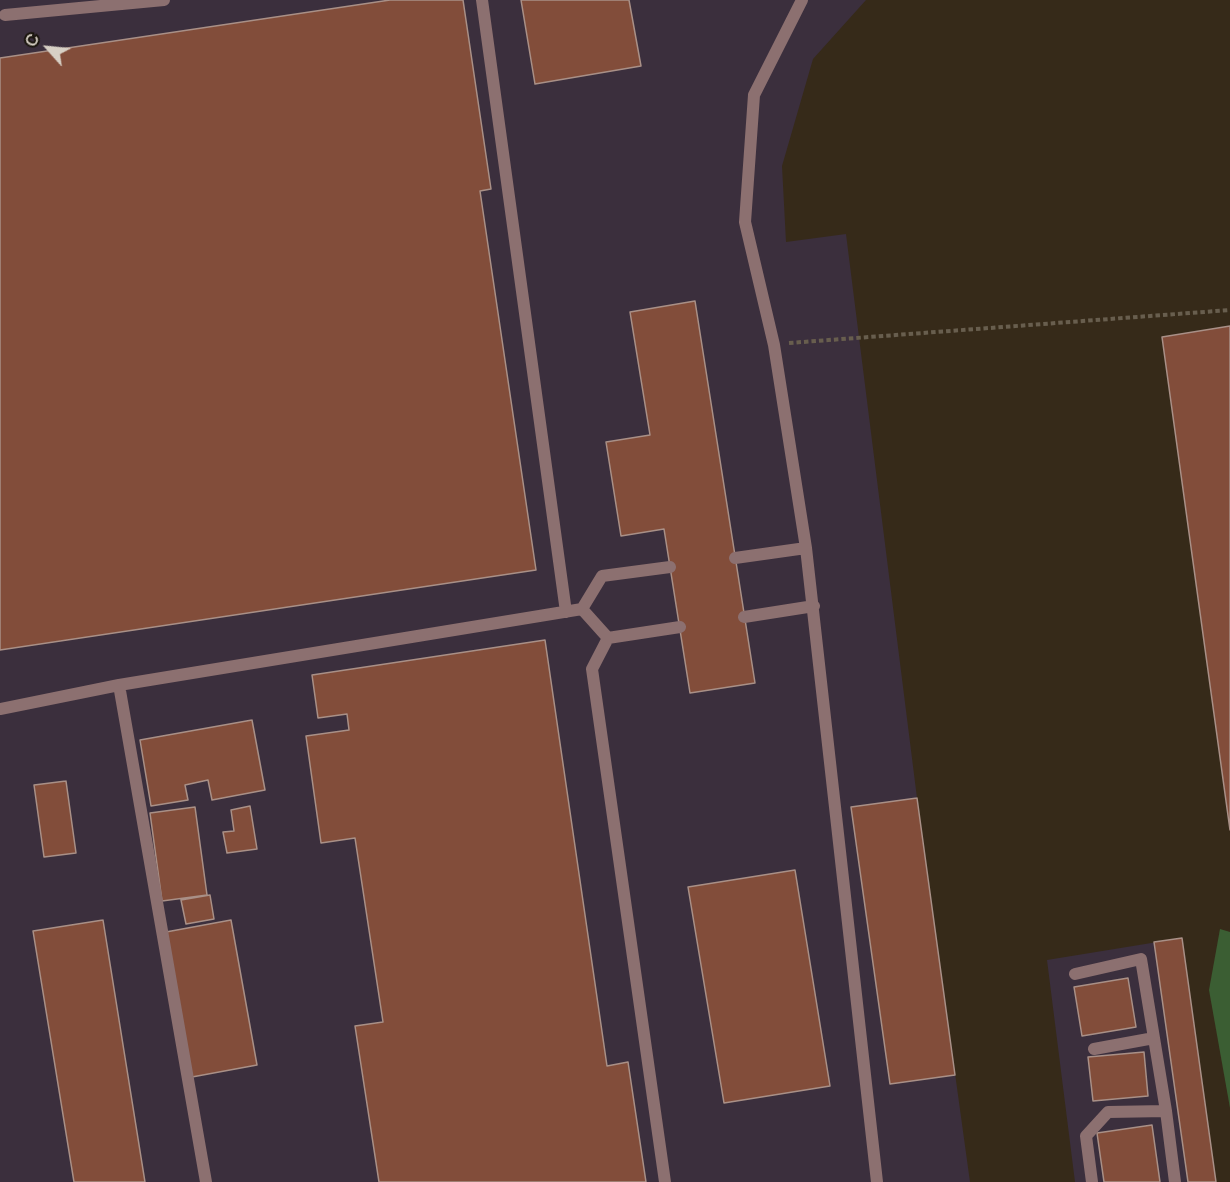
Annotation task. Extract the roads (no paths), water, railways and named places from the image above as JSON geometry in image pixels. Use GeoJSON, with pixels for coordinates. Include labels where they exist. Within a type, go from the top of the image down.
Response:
{"type":"FeatureCollection","features":[{"type":"Feature","properties":{"kind":"lane"},"geometry":{"type":"LineString","coordinates":[[5,15],[164,0]]}},
{"type":"Feature","properties":{"kind":"lane"},"geometry":{"type":"LineString","coordinates":[[482,0],[566,612]]}},
{"type":"Feature","properties":{"kind":"lane"},"geometry":{"type":"LineString","coordinates":[[802,0],[753,95],[745,222],[774,345],[814,606],[877,1182]]}},
{"type":"Feature","properties":{"kind":"lane"},"geometry":{"type":"LineString","coordinates":[[735,558],[806,548]]}},
{"type":"Feature","properties":{"kind":"lane"},"geometry":{"type":"LineString","coordinates":[[0,708],[119,685],[582,609],[603,576],[670,567]]}},
{"type":"Feature","properties":{"kind":"lane"},"geometry":{"type":"LineString","coordinates":[[744,617],[814,606]]}},
{"type":"Feature","properties":{"kind":"lane"},"geometry":{"type":"LineString","coordinates":[[582,609],[608,638]]}},
{"type":"Feature","properties":{"kind":"lane"},"geometry":{"type":"LineString","coordinates":[[608,638],[680,627]]}},
{"type":"Feature","properties":{"kind":"lane"},"geometry":{"type":"LineString","coordinates":[[608,638],[592,669],[665,1182]]}},
{"type":"Feature","properties":{"kind":"lane"},"geometry":{"type":"LineString","coordinates":[[119,685],[206,1182]]}},
{"type":"Feature","properties":{"kind":"lane"},"geometry":{"type":"LineString","coordinates":[[1075,974],[1141,959],[1166,1111],[1175,1182]]}},
{"type":"Feature","properties":{"kind":"lane"},"geometry":{"type":"LineString","coordinates":[[1094,1049],[1154,1038]]}},
{"type":"Feature","properties":{"kind":"lane"},"geometry":{"type":"LineString","coordinates":[[1092,1182],[1086,1136],[1108,1112],[1166,1111]]}}]}
